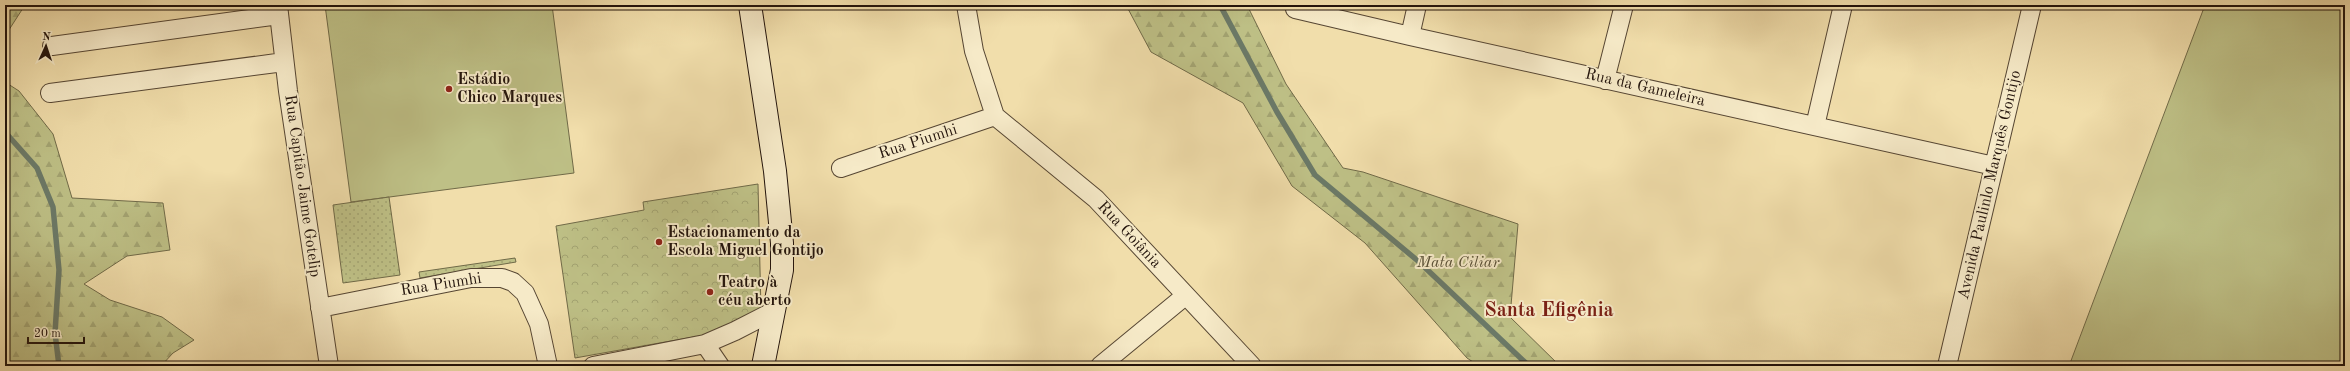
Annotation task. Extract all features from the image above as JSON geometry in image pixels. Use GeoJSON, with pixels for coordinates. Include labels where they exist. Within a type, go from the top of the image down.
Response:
{"type":"FeatureCollection","features":[{"type":"Feature","properties":{"kind":"main road"},"geometry":{"type":"LineString","coordinates":[[750,5],[775,171],[782,243],[782,270],[763,366]]}},
{"type":"Feature","properties":{"kind":"street"},"geometry":{"type":"LineString","coordinates":[[966,5],[974,51],[996,116]]}},
{"type":"Feature","properties":{"kind":"street"},"geometry":{"type":"LineString","coordinates":[[1410,36],[1417,5]]}},
{"type":"Feature","properties":{"kind":"street"},"geometry":{"type":"LineString","coordinates":[[1605,80],[1624,5]]}},
{"type":"Feature","properties":{"kind":"street"},"geometry":{"type":"LineString","coordinates":[[1814,126],[1843,5]]}},
{"type":"Feature","properties":{"kind":"street","name":"Avenida Paulinlo Marquês Gontijo"},"geometry":{"type":"LineString","coordinates":[[1947,366],[2031,5]]}},
{"type":"Feature","properties":{"kind":"street","name":"Rua da Gameleira"},"geometry":{"type":"LineString","coordinates":[[1295,9],[1605,80],[1994,166]]}},
{"type":"Feature","properties":{"kind":"street"},"geometry":{"type":"LineString","coordinates":[[52,46],[278,10]]}},
{"type":"Feature","properties":{"kind":"street","name":"Rua Capitão Jaime Gotelip"},"geometry":{"type":"LineString","coordinates":[[278,10],[284,62],[329,366]]}},
{"type":"Feature","properties":{"kind":"street"},"geometry":{"type":"LineString","coordinates":[[50,93],[284,62]]}},
{"type":"Feature","properties":{"kind":"street","name":"Rua Piumhi"},"geometry":{"type":"LineString","coordinates":[[841,168],[996,116]]}},
{"type":"Feature","properties":{"kind":"street","name":"Rua Goiânia"},"geometry":{"type":"LineString","coordinates":[[996,116],[1096,199],[1252,366]]}},
{"type":"Feature","properties":{"kind":"street","name":"Rua Piumhi"},"geometry":{"type":"LineString","coordinates":[[320,308],[471,278],[502,278],[513,282],[525,293],[539,324],[548,366]]}},
{"type":"Feature","properties":{"kind":"street"},"geometry":{"type":"LineString","coordinates":[[1100,366],[1185,296]]}},
{"type":"Feature","properties":{"kind":"street"},"geometry":{"type":"LineString","coordinates":[[593,366],[705,344],[736,331],[774,311]]}},
{"type":"Feature","properties":{"kind":"street"},"geometry":{"type":"LineString","coordinates":[[705,344],[720,366]]}},
{"type":"Feature","properties":{"kind":"green space"},"geometry":{"type":"Polygon","coordinates":[[[5,5],[25,5],[5,36],[5,5]]]}},
{"type":"Feature","properties":{"kind":"green space","name":"Estádio Chico Marques"},"geometry":{"type":"Polygon","coordinates":[[[325,5],[552,5],[574,173],[351,202],[325,5]]]}},
{"type":"Feature","properties":{"kind":"green space","name":"Mata Ciliar"},"geometry":{"type":"Polygon","coordinates":[[[1126,5],[1247,5],[1286,84],[1343,168],[1363,172],[1518,224],[1510,317],[1560,366],[1479,366],[1467,358],[1365,243],[1292,186],[1243,103],[1151,52],[1126,5]]]}},
{"type":"Feature","properties":{"kind":"green space"},"geometry":{"type":"Polygon","coordinates":[[[2205,5],[2345,5],[2345,366],[2069,366],[2205,5]]]}},
{"type":"Feature","properties":{"kind":"green space"},"geometry":{"type":"Polygon","coordinates":[[[5,82],[19,91],[53,134],[72,198],[163,203],[170,250],[127,256],[84,284],[110,300],[162,317],[194,340],[173,353],[161,366],[5,366],[5,82]]]}},
{"type":"Feature","properties":{"kind":"green space"},"geometry":{"type":"Polygon","coordinates":[[[758,184],[761,311],[727,331],[575,358],[556,226],[644,210],[643,202],[758,184]]]}},
{"type":"Feature","properties":{"kind":"green space"},"geometry":{"type":"Polygon","coordinates":[[[389,197],[400,275],[343,283],[333,205],[389,197]]]}},
{"type":"Feature","properties":{"kind":"green space"},"geometry":{"type":"Polygon","coordinates":[[[515,258],[516,262],[420,278],[419,272],[515,258]]]}},
{"type":"Feature","properties":{"kind":"waterway"},"geometry":{"type":"LineString","coordinates":[[1220,5],[1277,112],[1315,175],[1418,261],[1529,366]]}},
{"type":"Feature","properties":{"kind":"waterway"},"geometry":{"type":"LineString","coordinates":[[5,132],[37,168],[53,207],[59,270],[55,333],[59,366]]}},
{"type":"Feature","properties":{"kind":"place","name":"Estádio Chico Marques"},"geometry":{"type":"Point","coordinates":[449,89]}},
{"type":"Feature","properties":{"kind":"place","name":"Estacionamento da Escola Miguel Gontijo"},"geometry":{"type":"Point","coordinates":[659,242]}},
{"type":"Feature","properties":{"kind":"place","name":"Teatro à céu aberto"},"geometry":{"type":"Point","coordinates":[710,292]}},
{"type":"Feature","properties":{"kind":"district","name":"Santa Efigênia"},"geometry":{"type":"Point","coordinates":[1549,311]}}]}
